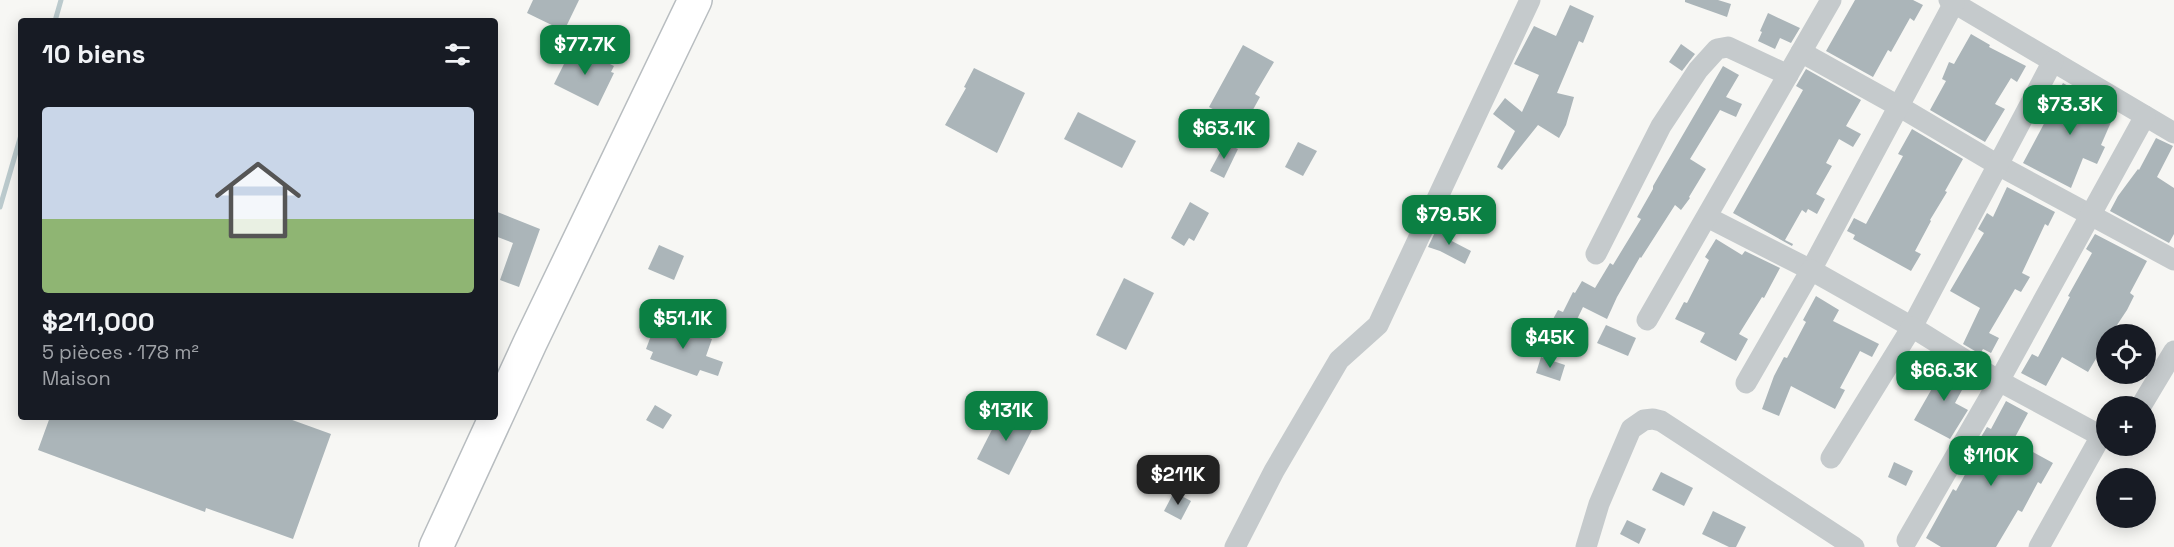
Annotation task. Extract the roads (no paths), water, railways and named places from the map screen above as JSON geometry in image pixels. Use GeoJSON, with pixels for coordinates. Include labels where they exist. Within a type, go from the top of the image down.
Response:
{"type":"FeatureCollection","features":[{"type":"Feature","properties":{"kind":"main road"},"geometry":{"type":"LineString","coordinates":[[498,412],[695,0]]}},
{"type":"Feature","properties":{"kind":"main road"},"geometry":{"type":"LineString","coordinates":[[436,547],[495,420]]}},
{"type":"Feature","properties":{"kind":"street"},"geometry":{"type":"LineString","coordinates":[[1235,547],[1274,471],[1339,360],[1378,325],[1530,0]]}},
{"type":"Feature","properties":{"kind":"street"},"geometry":{"type":"LineString","coordinates":[[1647,320],[1831,0]]}},
{"type":"Feature","properties":{"kind":"street"},"geometry":{"type":"LineString","coordinates":[[1746,383],[1900,107],[1952,2],[2174,133]]}},
{"type":"Feature","properties":{"kind":"street"},"geometry":{"type":"LineString","coordinates":[[1596,254],[1661,126],[1698,70],[1717,49],[1728,47],[1788,75]]}},
{"type":"Feature","properties":{"kind":"street"},"geometry":{"type":"LineString","coordinates":[[1801,51],[1998,165],[2174,260]]}},
{"type":"Feature","properties":{"kind":"street"},"geometry":{"type":"LineString","coordinates":[[1831,458],[1912,327],[2052,61]]}},
{"type":"Feature","properties":{"kind":"street"},"geometry":{"type":"LineString","coordinates":[[1907,540],[2000,381],[2145,116]]}},
{"type":"Feature","properties":{"kind":"street"},"geometry":{"type":"LineString","coordinates":[[1707,217],[1811,270],[1912,327],[2000,381],[2096,431]]}},
{"type":"Feature","properties":{"kind":"street"},"geometry":{"type":"LineString","coordinates":[[2148,396],[2174,351]]}},
{"type":"Feature","properties":{"kind":"street"},"geometry":{"type":"LineString","coordinates":[[1586,547],[1599,504],[1630,429],[1644,420],[1653,419],[1661,421],[1854,547]]}},
{"type":"Feature","properties":{"kind":"street"},"geometry":{"type":"LineString","coordinates":[[2039,547],[2096,449]]}},
{"type":"Feature","properties":{"kind":"waterway"},"geometry":{"type":"LineString","coordinates":[[56,18],[61,0]]}},
{"type":"Feature","properties":{"kind":"waterway"},"geometry":{"type":"LineString","coordinates":[[0,207],[18,145]]}}]}
